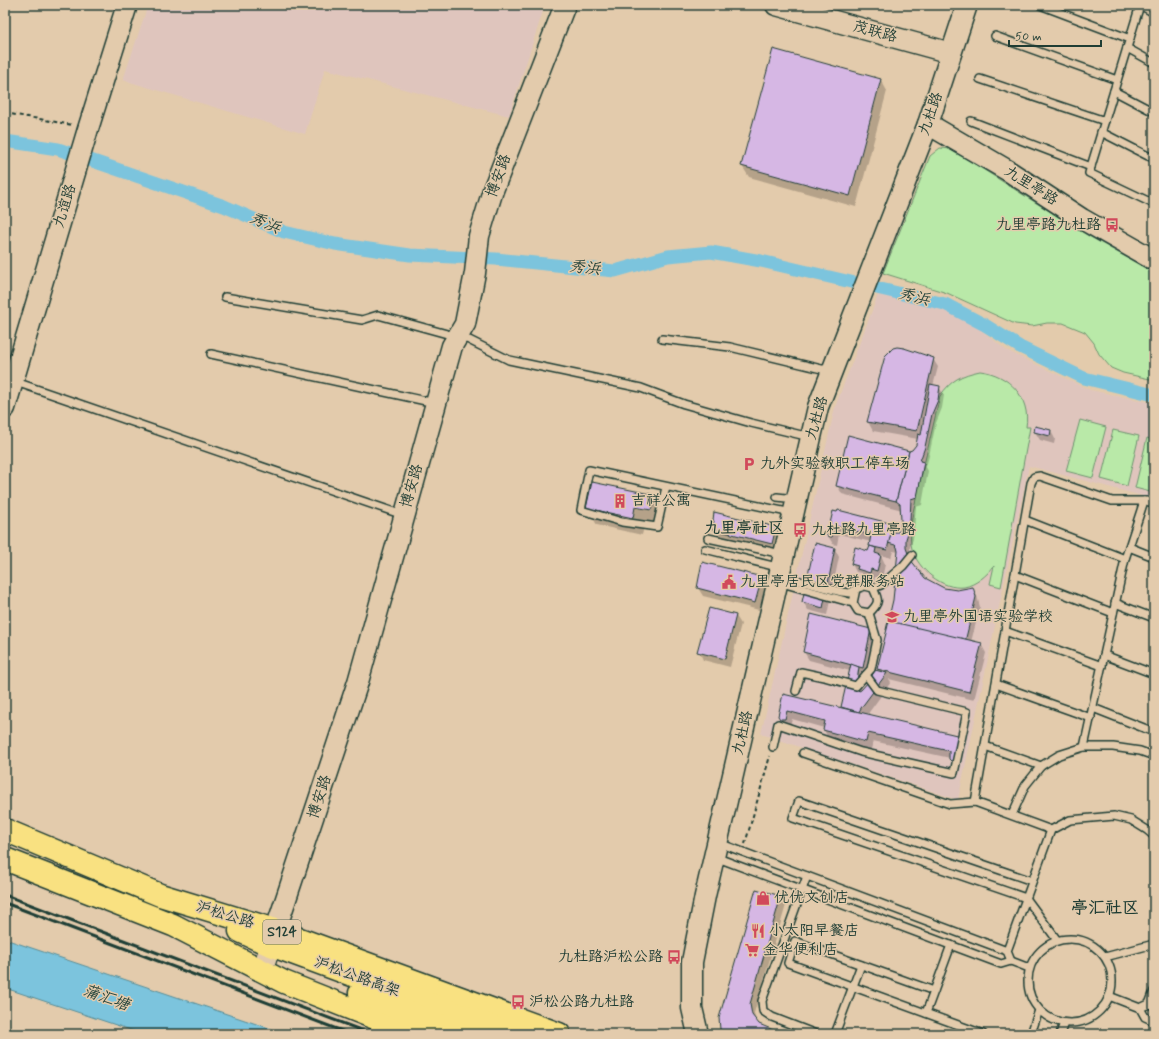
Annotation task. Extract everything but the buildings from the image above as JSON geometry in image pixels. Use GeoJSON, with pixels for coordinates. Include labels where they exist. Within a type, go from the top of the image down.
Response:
{"type":"FeatureCollection","features":[{"type":"Feature","properties":{"kind":"main road","name":"沪松公路"},"geometry":{"type":"LineString","coordinates":[[5,830],[160,895],[269,951],[284,982],[415,1034]]}},
{"type":"Feature","properties":{"kind":"main road","name":"沪松公路"},"geometry":{"type":"LineString","coordinates":[[5,859],[173,925],[559,1034]]}},
{"type":"Feature","properties":{"kind":"main road","name":"沪松公路高架"},"geometry":{"type":"LineString","coordinates":[[269,951],[351,990],[462,1034]]}},
{"type":"Feature","properties":{"kind":"main road","name":"沪松公路高架"},"geometry":{"type":"LineString","coordinates":[[269,951],[512,1034]]}},
{"type":"Feature","properties":{"kind":"street","name":"九谊路"},"geometry":{"type":"LineString","coordinates":[[5,408],[127,5]]}},
{"type":"Feature","properties":{"kind":"street","name":"博安路"},"geometry":{"type":"LineString","coordinates":[[269,951],[358,682],[452,346],[465,324],[475,273],[480,236],[493,190],[565,5]]}},
{"type":"Feature","properties":{"kind":"street","name":"茂联路"},"geometry":{"type":"LineString","coordinates":[[776,5],[951,53]]}},
{"type":"Feature","properties":{"kind":"street","name":"九杜路"},"geometry":{"type":"LineString","coordinates":[[698,1034],[692,1008],[692,962],[716,850],[818,407],[928,124],[967,5]]}},
{"type":"Feature","properties":{"kind":"street","name":"九里亭路"},"geometry":{"type":"LineString","coordinates":[[928,124],[1007,170],[1082,219],[1154,260]]}},
{"type":"Feature","properties":{"kind":"lane"},"geometry":{"type":"LineString","coordinates":[[1040,5],[1130,39]]}},
{"type":"Feature","properties":{"kind":"lane"},"geometry":{"type":"LineString","coordinates":[[1154,13],[1140,5],[1089,173],[1154,204]]}},
{"type":"Feature","properties":{"kind":"lane"},"geometry":{"type":"LineString","coordinates":[[995,36],[1117,80]]}},
{"type":"Feature","properties":{"kind":"lane"},"geometry":{"type":"LineString","coordinates":[[1127,48],[1154,63]]}},
{"type":"Feature","properties":{"kind":"lane"},"geometry":{"type":"LineString","coordinates":[[980,79],[1105,121]]}},
{"type":"Feature","properties":{"kind":"lane"},"geometry":{"type":"LineString","coordinates":[[1114,91],[1154,112]]}},
{"type":"Feature","properties":{"kind":"lane"},"geometry":{"type":"LineString","coordinates":[[971,121],[1091,167]]}},
{"type":"Feature","properties":{"kind":"lane"},"geometry":{"type":"LineString","coordinates":[[1101,132],[1154,158]]}},
{"type":"Feature","properties":{"kind":"lane"},"geometry":{"type":"LineString","coordinates":[[225,297],[362,320],[378,315],[458,336],[509,360],[641,388],[684,404],[751,423],[811,437]]}},
{"type":"Feature","properties":{"kind":"lane"},"geometry":{"type":"LineString","coordinates":[[662,339],[730,347],[832,372]]}},
{"type":"Feature","properties":{"kind":"lane"},"geometry":{"type":"LineString","coordinates":[[211,354],[436,403]]}},
{"type":"Feature","properties":{"kind":"lane"},"geometry":{"type":"LineString","coordinates":[[13,381],[404,515]]}},
{"type":"Feature","properties":{"kind":"lane"},"geometry":{"type":"LineString","coordinates":[[666,486],[657,527],[622,522],[581,510],[589,470],[666,486],[796,506]]}},
{"type":"Feature","properties":{"kind":"lane"},"geometry":{"type":"LineString","coordinates":[[975,802],[1024,520],[1031,483],[1034,477],[1040,476],[1112,501],[1144,501],[1154,504]]}},
{"type":"Feature","properties":{"kind":"lane"},"geometry":{"type":"LineString","coordinates":[[777,497],[796,506]]}},
{"type":"Feature","properties":{"kind":"lane"},"geometry":{"type":"LineString","coordinates":[[1084,747],[1125,559],[1144,501]]}},
{"type":"Feature","properties":{"kind":"lane"},"geometry":{"type":"LineString","coordinates":[[1024,520],[1125,559]]}},
{"type":"Feature","properties":{"kind":"lane"},"geometry":{"type":"LineString","coordinates":[[708,538],[853,603],[858,611],[869,613]]}},
{"type":"Feature","properties":{"kind":"lane"},"geometry":{"type":"LineString","coordinates":[[1129,546],[1154,557]]}},
{"type":"Feature","properties":{"kind":"lane"},"geometry":{"type":"LineString","coordinates":[[705,549],[781,570],[842,592],[850,593],[865,586],[873,588],[881,586],[903,566],[912,555]]}},
{"type":"Feature","properties":{"kind":"lane"},"geometry":{"type":"LineString","coordinates":[[1015,575],[1113,613]]}},
{"type":"Feature","properties":{"kind":"lane"},"geometry":{"type":"LineString","coordinates":[[869,613],[876,606],[878,598],[873,588]]}},
{"type":"Feature","properties":{"kind":"lane"},"geometry":{"type":"LineString","coordinates":[[853,603],[856,590]]}},
{"type":"Feature","properties":{"kind":"lane"},"geometry":{"type":"LineString","coordinates":[[1115,603],[1154,618]]}},
{"type":"Feature","properties":{"kind":"lane"},"geometry":{"type":"LineString","coordinates":[[796,691],[801,672],[824,676],[856,686],[871,668],[877,640],[869,613]]}},
{"type":"Feature","properties":{"kind":"lane"},"geometry":{"type":"LineString","coordinates":[[1005,631],[1102,666]]}},
{"type":"Feature","properties":{"kind":"lane"},"geometry":{"type":"LineString","coordinates":[[1104,655],[1154,674]]}},
{"type":"Feature","properties":{"kind":"lane"},"geometry":{"type":"LineString","coordinates":[[773,747],[778,724],[861,752],[954,773],[967,712],[877,690],[866,675]]}},
{"type":"Feature","properties":{"kind":"lane"},"geometry":{"type":"LineString","coordinates":[[996,684],[1091,718]]}},
{"type":"Feature","properties":{"kind":"lane"},"geometry":{"type":"LineString","coordinates":[[1093,708],[1154,732]]}},
{"type":"Feature","properties":{"kind":"lane"},"geometry":{"type":"LineString","coordinates":[[985,746],[1041,766]]}},
{"type":"Feature","properties":{"kind":"lane"},"geometry":{"type":"LineString","coordinates":[[1012,816],[1025,786],[1041,766],[1059,755],[1084,747],[1113,747],[1140,750],[1154,756]]}},
{"type":"Feature","properties":{"kind":"lane"},"geometry":{"type":"LineString","coordinates":[[803,753],[950,804],[975,802],[1051,830]]}},
{"type":"Feature","properties":{"kind":"lane"},"geometry":{"type":"LineString","coordinates":[[1032,881],[799,801],[794,818],[1026,898],[1057,940]]}},
{"type":"Feature","properties":{"kind":"lane"},"geometry":{"type":"LineString","coordinates":[[1011,961],[1007,951],[1051,830],[1070,820],[1114,816],[1131,820],[1154,836]]}},
{"type":"Feature","properties":{"kind":"lane"},"geometry":{"type":"LineString","coordinates":[[716,850],[743,852],[1007,951]]}},
{"type":"Feature","properties":{"kind":"lane"},"geometry":{"type":"LineString","coordinates":[[716,850],[802,890],[1001,964],[1011,961],[1029,968]]}},
{"type":"Feature","properties":{"kind":"lane"},"geometry":{"type":"LineString","coordinates":[[807,876],[762,1001],[763,1011],[772,1017],[816,1034]]}},
{"type":"Feature","properties":{"kind":"lane"},"geometry":{"type":"LineString","coordinates":[[1070,938],[1084,941],[1096,947],[1105,957],[1110,970],[1112,983],[1109,996],[1102,1008],[1091,1017],[1078,1022],[1064,1023],[1050,1018],[1039,1010],[1032,1001],[1028,990],[1027,979],[1029,968],[1035,956],[1045,946],[1057,940],[1070,938]]}},
{"type":"Feature","properties":{"kind":"lane"},"geometry":{"type":"LineString","coordinates":[[934,991],[796,940],[788,963],[983,1034]]}},
{"type":"Feature","properties":{"kind":"lane"},"geometry":{"type":"LineString","coordinates":[[1105,957],[1154,944]]}},
{"type":"Feature","properties":{"kind":"lane"},"geometry":{"type":"LineString","coordinates":[[926,1013],[951,945]]}},
{"type":"Feature","properties":{"kind":"lane"},"geometry":{"type":"LineString","coordinates":[[835,1034],[861,964]]}},
{"type":"Feature","properties":{"kind":"lane"},"geometry":{"type":"LineString","coordinates":[[1109,996],[1140,1008],[1152,1005],[1154,991]]}},
{"type":"Feature","properties":{"kind":"lane"},"geometry":{"type":"LineString","coordinates":[[1140,1008],[1145,1017],[1154,1021]]}},
{"type":"Feature","properties":{"kind":"lane"},"geometry":{"type":"LineString","coordinates":[[1031,1034],[1039,1010]]}},
{"type":"Feature","properties":{"kind":"lane"},"geometry":{"type":"LineString","coordinates":[[1060,1034],[1064,1023]]}},
{"type":"Feature","properties":{"kind":"path"},"geometry":{"type":"LineString","coordinates":[[5,114],[58,122],[87,134]]}},
{"type":"Feature","properties":{"kind":"path"},"geometry":{"type":"LineString","coordinates":[[743,852],[773,747]]}},
{"type":"Feature","properties":{"kind":"shaded area"},"geometry":{"type":"Polygon","coordinates":[[[148,5],[545,5],[509,116],[325,69],[305,134],[123,80],[148,5]]]}},
{"type":"Feature","properties":{"kind":"shaded area","name":"九里亭外国语实验学校"},"geometry":{"type":"Polygon","coordinates":[[[878,295],[911,301],[946,310],[975,325],[1006,350],[1090,390],[1154,403],[1154,499],[1029,466],[958,800],[761,734],[835,407],[878,295]]]}},
{"type":"Feature","properties":{"kind":"green space"},"geometry":{"type":"Polygon","coordinates":[[[940,148],[951,149],[1087,235],[1154,273],[1154,380],[1123,373],[1111,368],[1099,354],[1094,343],[1085,332],[1063,323],[1047,323],[1032,326],[1015,324],[947,293],[883,273],[930,156],[940,148]]]}},
{"type":"Feature","properties":{"kind":"green space"},"geometry":{"type":"Polygon","coordinates":[[[980,371],[1000,377],[1015,389],[1025,406],[1027,416],[1026,427],[1030,427],[1001,587],[990,584],[994,566],[977,582],[964,587],[956,587],[939,582],[925,571],[912,549],[911,526],[940,396],[952,382],[967,374],[980,371]]]}},
{"type":"Feature","properties":{"kind":"green space"},"geometry":{"type":"Polygon","coordinates":[[[1080,420],[1106,427],[1093,478],[1066,471],[1080,420]]]}},
{"type":"Feature","properties":{"kind":"green space"},"geometry":{"type":"Polygon","coordinates":[[[1113,430],[1139,436],[1127,486],[1101,479],[1113,430]]]}},
{"type":"Feature","properties":{"kind":"green space"},"geometry":{"type":"Polygon","coordinates":[[[1147,438],[1154,440],[1154,493],[1135,488],[1147,438]]]}},
{"type":"Feature","properties":{"kind":"water","name":"蒲汇塘"},"geometry":{"type":"Polygon","coordinates":[[[5,939],[286,1034],[143,1034],[5,988],[5,939]]]}},
{"type":"Feature","properties":{"kind":"waterway","name":"秀浜"},"geometry":{"type":"LineString","coordinates":[[5,141],[58,149],[224,206],[284,232],[335,244],[410,255],[496,259],[615,271],[668,256],[711,252],[761,261],[945,304],[985,325],[1020,347],[1084,378],[1154,395]]}},
{"type":"Feature","properties":{"kind":"railway"},"geometry":{"type":"LineString","coordinates":[[5,895],[371,1034]]}},
{"type":"Feature","properties":{"kind":"railway"},"geometry":{"type":"LineString","coordinates":[[5,903],[350,1034]]}},
{"type":"Feature","properties":{"kind":"place","name":"九里亭路九杜路"},"geometry":{"type":"Point","coordinates":[1112,225]}},
{"type":"Feature","properties":{"kind":"place","name":"九外实验教职工停车场"},"geometry":{"type":"Point","coordinates":[749,464]}},
{"type":"Feature","properties":{"kind":"place","name":"吉祥公寓"},"geometry":{"type":"Point","coordinates":[620,501]}},
{"type":"Feature","properties":{"kind":"place","name":"九杜路九里亭路"},"geometry":{"type":"Point","coordinates":[800,530]}},
{"type":"Feature","properties":{"kind":"place","name":"九里亭居民区党群服务站"},"geometry":{"type":"Point","coordinates":[729,582]}},
{"type":"Feature","properties":{"kind":"place","name":"九里亭外国语实验学校"},"geometry":{"type":"Point","coordinates":[892,617]}},
{"type":"Feature","properties":{"kind":"place","name":"优优文创店"},"geometry":{"type":"Point","coordinates":[763,898]}},
{"type":"Feature","properties":{"kind":"place","name":"小太阳早餐店"},"geometry":{"type":"Point","coordinates":[758,931]}},
{"type":"Feature","properties":{"kind":"place","name":"金华便利店"},"geometry":{"type":"Point","coordinates":[752,950]}},
{"type":"Feature","properties":{"kind":"place","name":"九杜路沪松公路"},"geometry":{"type":"Point","coordinates":[674,957]}},
{"type":"Feature","properties":{"kind":"place","name":"沪松公路九杜路"},"geometry":{"type":"Point","coordinates":[518,1002]}},
{"type":"Feature","properties":{"kind":"district","name":"九里亭社区"},"geometry":{"type":"Point","coordinates":[744,528]}},
{"type":"Feature","properties":{"kind":"district","name":"亭汇社区"},"geometry":{"type":"Point","coordinates":[1105,908]}}]}
